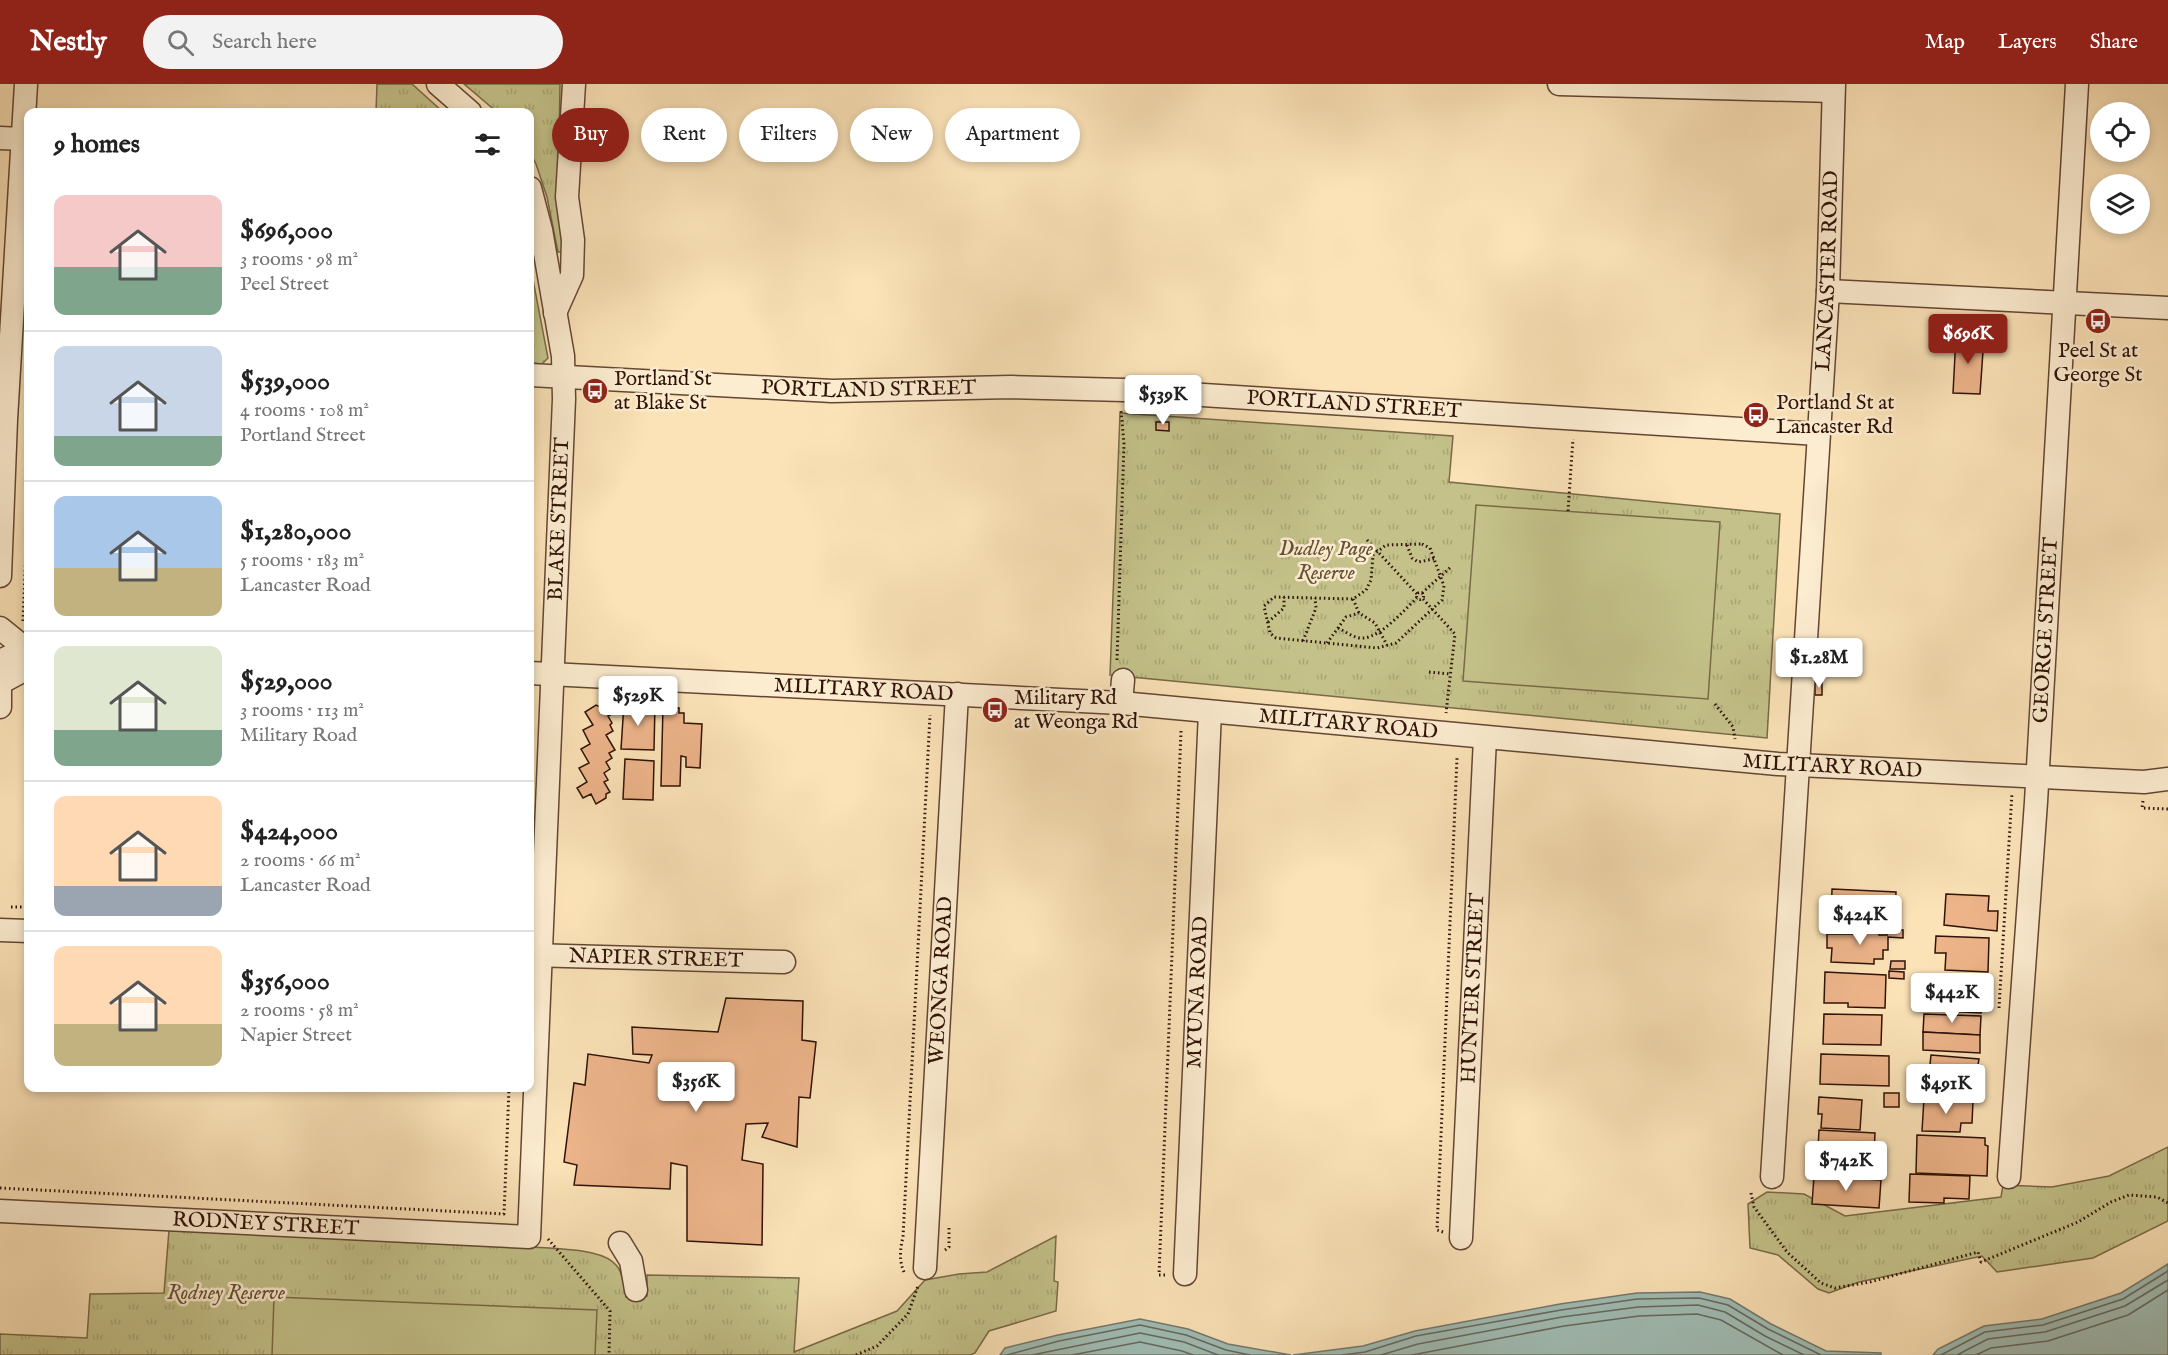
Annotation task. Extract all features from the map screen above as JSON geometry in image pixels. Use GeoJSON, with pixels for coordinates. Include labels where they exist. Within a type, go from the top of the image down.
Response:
{"type":"FeatureCollection","features":[{"type":"Feature","properties":{"kind":"street"},"geometry":{"type":"LineString","coordinates":[[25,108],[26,84]]}},
{"type":"Feature","properties":{"kind":"street"},"geometry":{"type":"LineString","coordinates":[[438,84],[465,108]]}},
{"type":"Feature","properties":{"kind":"street"},"geometry":{"type":"LineString","coordinates":[[555,313],[567,289],[573,266],[573,240],[568,213],[567,188],[574,84]]}},
{"type":"Feature","properties":{"kind":"street"},"geometry":{"type":"LineString","coordinates":[[1558,84],[1834,88]]}},
{"type":"Feature","properties":{"kind":"street","name":"GEORGE STREET"},"geometry":{"type":"LineString","coordinates":[[2009,1177],[2037,776],[2077,84]]}},
{"type":"Feature","properties":{"kind":"street","name":"LANCASTER ROAD"},"geometry":{"type":"LineString","coordinates":[[1772,1177],[1828,291],[1834,88]]}},
{"type":"Feature","properties":{"kind":"street"},"geometry":{"type":"LineString","coordinates":[[0,576],[3,420],[19,349],[24,121]]}},
{"type":"Feature","properties":{"kind":"street"},"geometry":{"type":"LineString","coordinates":[[0,138],[23,139]]}},
{"type":"Feature","properties":{"kind":"street","name":"BLAKE STREET"},"geometry":{"type":"LineString","coordinates":[[534,203],[541,230],[563,356],[564,377],[540,674],[535,956],[538,1238]]}},
{"type":"Feature","properties":{"kind":"street"},"geometry":{"type":"LineString","coordinates":[[1828,291],[2168,308]]}},
{"type":"Feature","properties":{"kind":"street","name":"PORTLAND STREET"},"geometry":{"type":"LineString","coordinates":[[534,375],[832,391],[1070,388],[1818,434]]}},
{"type":"Feature","properties":{"kind":"street"},"geometry":{"type":"LineString","coordinates":[[0,630],[19,656],[0,683],[0,707]]}},
{"type":"Feature","properties":{"kind":"street","name":"MILITARY ROAD"},"geometry":{"type":"LineString","coordinates":[[540,674],[1120,703],[1797,765],[2144,782],[2168,779]]}},
{"type":"Feature","properties":{"kind":"street"},"geometry":{"type":"LineString","coordinates":[[1120,674],[1120,703]]}},
{"type":"Feature","properties":{"kind":"street","name":"WEONGA ROAD"},"geometry":{"type":"LineString","coordinates":[[925,1268],[957,694]]}},
{"type":"Feature","properties":{"kind":"street","name":"MYUNA ROAD"},"geometry":{"type":"LineString","coordinates":[[1185,1274],[1210,712]]}},
{"type":"Feature","properties":{"kind":"street","name":"HUNTER STREET"},"geometry":{"type":"LineString","coordinates":[[1461,1238],[1485,738]]}},
{"type":"Feature","properties":{"kind":"street"},"geometry":{"type":"LineString","coordinates":[[0,930],[24,931]]}},
{"type":"Feature","properties":{"kind":"street","name":"NAPIER STREET"},"geometry":{"type":"LineString","coordinates":[[535,956],[784,962]]}},
{"type":"Feature","properties":{"kind":"street","name":"RODNEY STREET"},"geometry":{"type":"LineString","coordinates":[[0,1211],[538,1238]]}},
{"type":"Feature","properties":{"kind":"street"},"geometry":{"type":"LineString","coordinates":[[620,1243],[631,1261],[636,1290]]}},
{"type":"Feature","properties":{"kind":"path"},"geometry":{"type":"LineString","coordinates":[[1120,674],[1124,444],[1121,416]]}},
{"type":"Feature","properties":{"kind":"path"},"geometry":{"type":"LineString","coordinates":[[1568,511],[1575,419]]}},
{"type":"Feature","properties":{"kind":"path"},"geometry":{"type":"LineString","coordinates":[[1366,540],[1417,596],[1423,598]]}},
{"type":"Feature","properties":{"kind":"path"},"geometry":{"type":"LineString","coordinates":[[1422,544],[1430,548],[1444,586],[1442,600],[1396,643],[1377,648],[1276,638],[1270,633],[1264,606],[1275,597],[1353,599],[1366,590],[1371,580],[1373,555],[1386,545],[1407,545],[1422,544]]}},
{"type":"Feature","properties":{"kind":"path"},"geometry":{"type":"LineString","coordinates":[[1407,545],[1412,558],[1418,562],[1434,559]]}},
{"type":"Feature","properties":{"kind":"path"},"geometry":{"type":"LineString","coordinates":[[1338,628],[1365,638],[1379,632],[1451,567]]}},
{"type":"Feature","properties":{"kind":"path"},"geometry":{"type":"LineString","coordinates":[[1422,593],[1423,598],[1455,634],[1446,713]]}},
{"type":"Feature","properties":{"kind":"path"},"geometry":{"type":"LineString","coordinates":[[1268,622],[1284,608],[1284,597]]}},
{"type":"Feature","properties":{"kind":"path"},"geometry":{"type":"LineString","coordinates":[[1303,641],[1316,608],[1315,598]]}},
{"type":"Feature","properties":{"kind":"path"},"geometry":{"type":"LineString","coordinates":[[1353,599],[1359,613],[1375,623],[1387,645]]}},
{"type":"Feature","properties":{"kind":"path"},"geometry":{"type":"LineString","coordinates":[[23,626],[24,601]]}},
{"type":"Feature","properties":{"kind":"path"},"geometry":{"type":"LineString","coordinates":[[1327,643],[1346,617],[1359,613]]}},
{"type":"Feature","properties":{"kind":"path"},"geometry":{"type":"LineString","coordinates":[[1429,672],[1450,674]]}},
{"type":"Feature","properties":{"kind":"path"},"geometry":{"type":"LineString","coordinates":[[1715,704],[1733,727],[1735,739]]}},
{"type":"Feature","properties":{"kind":"path"},"geometry":{"type":"LineString","coordinates":[[925,1268],[904,1272],[901,1266],[900,1250],[903,1237],[930,714]]}},
{"type":"Feature","properties":{"kind":"path"},"geometry":{"type":"LineString","coordinates":[[1181,731],[1159,1275],[1185,1274]]}},
{"type":"Feature","properties":{"kind":"path"},"geometry":{"type":"LineString","coordinates":[[1457,758],[1437,1230],[1461,1238]]}},
{"type":"Feature","properties":{"kind":"path"},"geometry":{"type":"LineString","coordinates":[[11,907],[24,907]]}},
{"type":"Feature","properties":{"kind":"path"},"geometry":{"type":"LineString","coordinates":[[0,1188],[504,1214],[509,1092]]}},
{"type":"Feature","properties":{"kind":"path"},"geometry":{"type":"LineString","coordinates":[[1751,1193],[1754,1207],[1787,1252],[1821,1283],[1835,1288],[1870,1282],[1978,1252],[1981,1262],[2078,1222],[2111,1202],[2128,1195],[2157,1197],[2168,1203]]}},
{"type":"Feature","properties":{"kind":"path"},"geometry":{"type":"LineString","coordinates":[[538,1238],[610,1311],[609,1355]]}},
{"type":"Feature","properties":{"kind":"path"},"geometry":{"type":"LineString","coordinates":[[856,1355],[877,1346],[908,1314],[925,1268]]}},
{"type":"Feature","properties":{"kind":"green space"},"geometry":{"type":"Polygon","coordinates":[[[377,84],[412,84],[439,108],[376,108],[377,84]]]}},
{"type":"Feature","properties":{"kind":"green space"},"geometry":{"type":"Polygon","coordinates":[[[464,84],[560,84],[560,108],[552,108],[552,162],[559,162],[558,202],[566,252],[558,252],[547,197],[534,160],[534,108],[492,108],[464,84]]]}},
{"type":"Feature","properties":{"kind":"green space"},"geometry":{"type":"Polygon","coordinates":[[[534,285],[548,358],[542,364],[534,363],[534,285]]]}},
{"type":"Feature","properties":{"kind":"green space","name":"Dudley Page Reserve"},"geometry":{"type":"Polygon","coordinates":[[[1120,413],[1453,436],[1449,482],[1780,514],[1767,738],[1110,675],[1120,413]]]}},
{"type":"Feature","properties":{"kind":"green space"},"geometry":{"type":"Polygon","coordinates":[[[1476,505],[1720,522],[1708,699],[1463,681],[1476,505]]]}},
{"type":"Feature","properties":{"kind":"green space"},"geometry":{"type":"Polygon","coordinates":[[[2168,1147],[2168,1221],[2093,1258],[1997,1272],[1982,1256],[1859,1282],[1829,1293],[1818,1289],[1778,1255],[1750,1248],[1748,1204],[1767,1192],[1804,1194],[1845,1216],[2001,1197],[2003,1185],[2052,1187],[2109,1176],[2168,1147]]]}},
{"type":"Feature","properties":{"kind":"green space","name":"Rodney Reserve"},"geometry":{"type":"Polygon","coordinates":[[[169,1230],[550,1248],[586,1252],[604,1257],[617,1266],[626,1297],[647,1296],[647,1275],[799,1278],[794,1352],[897,1311],[925,1280],[987,1272],[1056,1236],[1054,1281],[1058,1282],[1056,1311],[989,1331],[975,1353],[970,1355],[0,1355],[0,1334],[87,1338],[90,1294],[164,1293],[169,1230]]]}},
{"type":"Feature","properties":{"kind":"green space"},"geometry":{"type":"Polygon","coordinates":[[[274,1297],[597,1310],[595,1355],[272,1355],[274,1297]]]}},
{"type":"Feature","properties":{"kind":"water"},"geometry":{"type":"Polygon","coordinates":[[[2168,1264],[2168,1355],[1933,1355],[1938,1349],[1984,1326],[2042,1319],[2121,1293],[2168,1264]]]}},
{"type":"Feature","properties":{"kind":"water"},"geometry":{"type":"Polygon","coordinates":[[[1700,1292],[1730,1299],[1771,1324],[1826,1351],[1881,1353],[1881,1355],[1293,1355],[1363,1346],[1415,1331],[1560,1304],[1637,1293],[1700,1292]]]}},
{"type":"Feature","properties":{"kind":"water"},"geometry":{"type":"Polygon","coordinates":[[[1140,1319],[1188,1329],[1228,1344],[1291,1355],[1000,1355],[1005,1348],[1140,1319]]]}},
{"type":"Feature","properties":{"kind":"building"},"geometry":{"type":"Polygon","coordinates":[[[1956,336],[1984,337],[1980,394],[1953,393],[1956,336]]]}},
{"type":"Feature","properties":{"kind":"building"},"geometry":{"type":"Polygon","coordinates":[[[1156,422],[1169,422],[1169,431],[1156,430],[1156,422]]]}},
{"type":"Feature","properties":{"kind":"building"},"geometry":{"type":"Polygon","coordinates":[[[1815,683],[1822,683],[1822,695],[1815,695],[1815,683]]]}},
{"type":"Feature","properties":{"kind":"building"},"geometry":{"type":"Polygon","coordinates":[[[608,703],[614,713],[608,716],[613,731],[606,735],[615,750],[609,753],[612,758],[606,762],[610,769],[604,773],[608,780],[604,782],[610,792],[606,794],[606,798],[596,804],[591,794],[583,798],[577,788],[587,782],[579,768],[589,763],[581,749],[590,744],[583,730],[593,725],[585,712],[596,705],[600,707],[608,703]]]}},
{"type":"Feature","properties":{"kind":"building"},"geometry":{"type":"Polygon","coordinates":[[[624,703],[655,704],[654,750],[621,749],[624,703]]]}},
{"type":"Feature","properties":{"kind":"building"},"geometry":{"type":"Polygon","coordinates":[[[663,707],[679,708],[679,713],[684,713],[684,723],[702,724],[700,768],[686,767],[686,757],[681,756],[680,786],[661,786],[663,707]]]}},
{"type":"Feature","properties":{"kind":"building"},"geometry":{"type":"Polygon","coordinates":[[[625,759],[654,761],[653,800],[623,799],[625,759]]]}},
{"type":"Feature","properties":{"kind":"building"},"geometry":{"type":"Polygon","coordinates":[[[1832,889],[1896,892],[1894,928],[1831,925],[1832,889]]]}},
{"type":"Feature","properties":{"kind":"building"},"geometry":{"type":"Polygon","coordinates":[[[1946,894],[1989,896],[1988,911],[1998,911],[1997,931],[1944,925],[1946,894]]]}},
{"type":"Feature","properties":{"kind":"building"},"geometry":{"type":"Polygon","coordinates":[[[1854,929],[1879,930],[1879,935],[1887,935],[1887,929],[1903,930],[1903,938],[1888,937],[1888,950],[1883,950],[1883,959],[1874,959],[1874,964],[1831,962],[1832,948],[1827,948],[1827,934],[1854,934],[1854,929]]]}},
{"type":"Feature","properties":{"kind":"building"},"geometry":{"type":"Polygon","coordinates":[[[1936,936],[1989,938],[1988,972],[1945,970],[1946,953],[1935,953],[1936,936]]]}},
{"type":"Feature","properties":{"kind":"building"},"geometry":{"type":"Polygon","coordinates":[[[1891,961],[1905,961],[1905,969],[1890,969],[1891,961]]]}},
{"type":"Feature","properties":{"kind":"building"},"geometry":{"type":"Polygon","coordinates":[[[1889,971],[1904,972],[1904,979],[1889,978],[1889,971]]]}},
{"type":"Feature","properties":{"kind":"building"},"geometry":{"type":"Polygon","coordinates":[[[1825,972],[1886,975],[1885,1008],[1848,1007],[1848,1003],[1824,1003],[1825,972]]]}},
{"type":"Feature","properties":{"kind":"building"},"geometry":{"type":"Polygon","coordinates":[[[1925,974],[1982,976],[1982,985],[1985,986],[1981,1013],[1924,1010],[1925,974]]]}},
{"type":"Feature","properties":{"kind":"building"},"geometry":{"type":"Polygon","coordinates":[[[726,998],[803,1001],[802,1040],[816,1042],[810,1098],[799,1097],[797,1147],[762,1137],[768,1123],[746,1124],[742,1160],[763,1164],[762,1245],[687,1241],[687,1166],[671,1163],[670,1189],[574,1185],[577,1165],[564,1162],[574,1083],[585,1085],[588,1054],[649,1063],[652,1055],[633,1054],[632,1027],[718,1032],[726,998]]]}},
{"type":"Feature","properties":{"kind":"building"},"geometry":{"type":"Polygon","coordinates":[[[1824,1014],[1882,1015],[1881,1045],[1823,1044],[1824,1014]]]}},
{"type":"Feature","properties":{"kind":"building"},"geometry":{"type":"Polygon","coordinates":[[[1924,1014],[1981,1016],[1980,1035],[1923,1032],[1924,1014]]]}},
{"type":"Feature","properties":{"kind":"building"},"geometry":{"type":"Polygon","coordinates":[[[1923,1032],[1980,1035],[1980,1053],[1923,1050],[1923,1032]]]}},
{"type":"Feature","properties":{"kind":"building"},"geometry":{"type":"Polygon","coordinates":[[[1821,1054],[1889,1056],[1889,1086],[1820,1084],[1821,1054]]]}},
{"type":"Feature","properties":{"kind":"building"},"geometry":{"type":"Polygon","coordinates":[[[1931,1055],[1979,1059],[1980,1086],[1978,1086],[1977,1095],[1924,1090],[1925,1074],[1929,1074],[1931,1055]]]}},
{"type":"Feature","properties":{"kind":"building"},"geometry":{"type":"Polygon","coordinates":[[[1884,1093],[1899,1093],[1899,1107],[1884,1107],[1884,1093]]]}},
{"type":"Feature","properties":{"kind":"building"},"geometry":{"type":"Polygon","coordinates":[[[1819,1097],[1862,1100],[1860,1130],[1821,1128],[1822,1114],[1818,1114],[1819,1097]]]}},
{"type":"Feature","properties":{"kind":"building"},"geometry":{"type":"Polygon","coordinates":[[[1924,1098],[1973,1101],[1972,1123],[1961,1123],[1960,1132],[1922,1131],[1924,1098]]]}},
{"type":"Feature","properties":{"kind":"building"},"geometry":{"type":"Polygon","coordinates":[[[1819,1130],[1875,1133],[1873,1173],[1817,1169],[1819,1130]]]}},
{"type":"Feature","properties":{"kind":"building"},"geometry":{"type":"Polygon","coordinates":[[[1917,1135],[1985,1138],[1985,1145],[1988,1146],[1987,1176],[1916,1173],[1917,1135]]]}},
{"type":"Feature","properties":{"kind":"building"},"geometry":{"type":"Polygon","coordinates":[[[1910,1174],[1970,1176],[1969,1199],[1944,1198],[1944,1203],[1909,1202],[1910,1174]]]}},
{"type":"Feature","properties":{"kind":"building"},"geometry":{"type":"Polygon","coordinates":[[[1814,1176],[1881,1180],[1879,1208],[1812,1204],[1814,1176]]]}},
{"type":"Feature","properties":{"kind":"place","name":"Peel St at George St"},"geometry":{"type":"Point","coordinates":[2098,321]}},
{"type":"Feature","properties":{"kind":"place","name":"Portland St at Blake St"},"geometry":{"type":"Point","coordinates":[595,391]}},
{"type":"Feature","properties":{"kind":"place","name":"Portland St at Lancaster Rd"},"geometry":{"type":"Point","coordinates":[1756,415]}},
{"type":"Feature","properties":{"kind":"place","name":"Military Rd at Weonga Rd"},"geometry":{"type":"Point","coordinates":[995,710]}}]}
